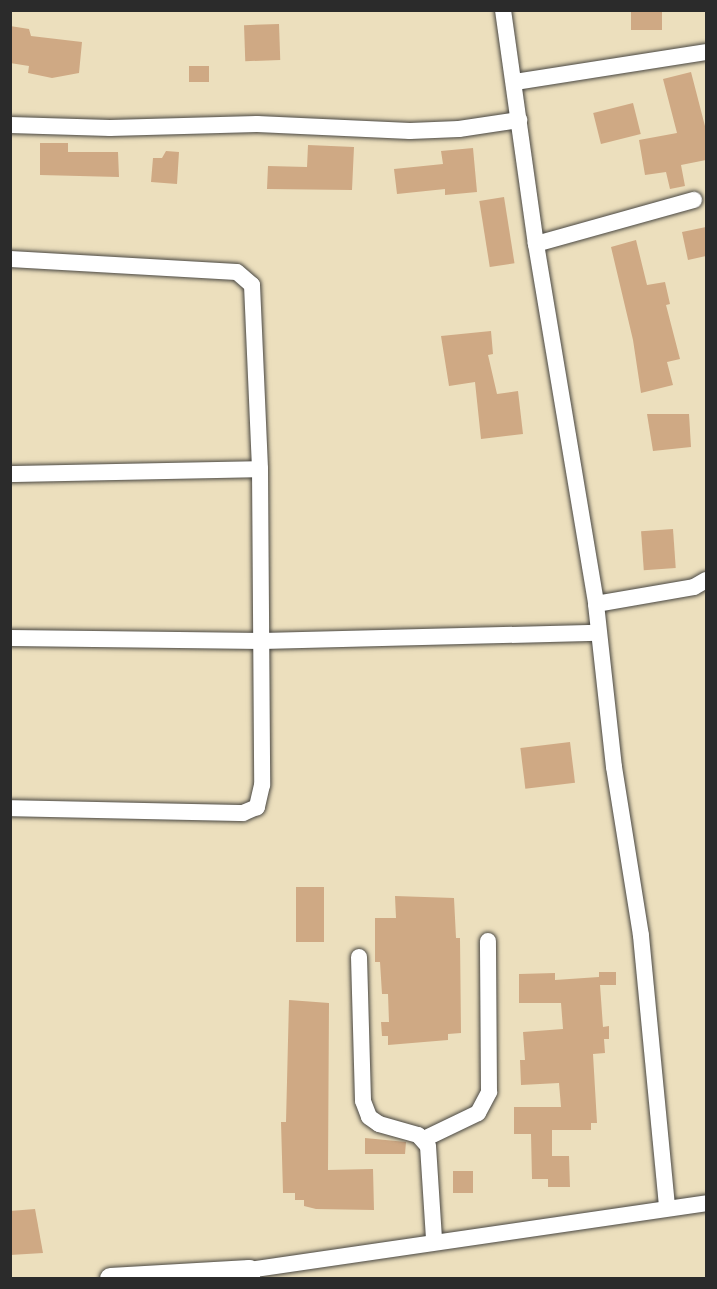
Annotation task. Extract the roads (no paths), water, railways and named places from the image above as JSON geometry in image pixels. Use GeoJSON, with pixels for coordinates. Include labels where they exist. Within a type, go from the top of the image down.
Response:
{"type":"FeatureCollection","features":[{"type":"Feature","properties":{"kind":"street"},"geometry":{"type":"LineString","coordinates":[[503,10],[536,243],[596,604],[597,633],[614,767],[641,936],[667,1208]]}},
{"type":"Feature","properties":{"kind":"street"},"geometry":{"type":"LineString","coordinates":[[515,82],[706,52]]}},
{"type":"Feature","properties":{"kind":"street"},"geometry":{"type":"LineString","coordinates":[[10,125],[110,128],[257,124],[410,131],[459,129],[519,120]]}},
{"type":"Feature","properties":{"kind":"street"},"geometry":{"type":"LineString","coordinates":[[536,243],[694,200]]}},
{"type":"Feature","properties":{"kind":"street"},"geometry":{"type":"LineString","coordinates":[[10,259],[237,272],[246,277],[255,297],[262,641],[262,784],[257,807],[243,813],[10,808]]}},
{"type":"Feature","properties":{"kind":"street"},"geometry":{"type":"LineString","coordinates":[[10,474],[260,469]]}},
{"type":"Feature","properties":{"kind":"street"},"geometry":{"type":"LineString","coordinates":[[596,604],[693,587],[706,580]]}},
{"type":"Feature","properties":{"kind":"street"},"geometry":{"type":"LineString","coordinates":[[10,638],[262,641],[597,633]]}},
{"type":"Feature","properties":{"kind":"street"},"geometry":{"type":"LineString","coordinates":[[359,957],[366,1111],[379,1124],[424,1139],[478,1113],[489,1092],[488,941]]}},
{"type":"Feature","properties":{"kind":"street"},"geometry":{"type":"LineString","coordinates":[[424,1139],[429,1154],[434,1240]]}},
{"type":"Feature","properties":{"kind":"street"},"geometry":{"type":"LineString","coordinates":[[110,1278],[249,1274],[434,1240],[706,1203]]}}]}
